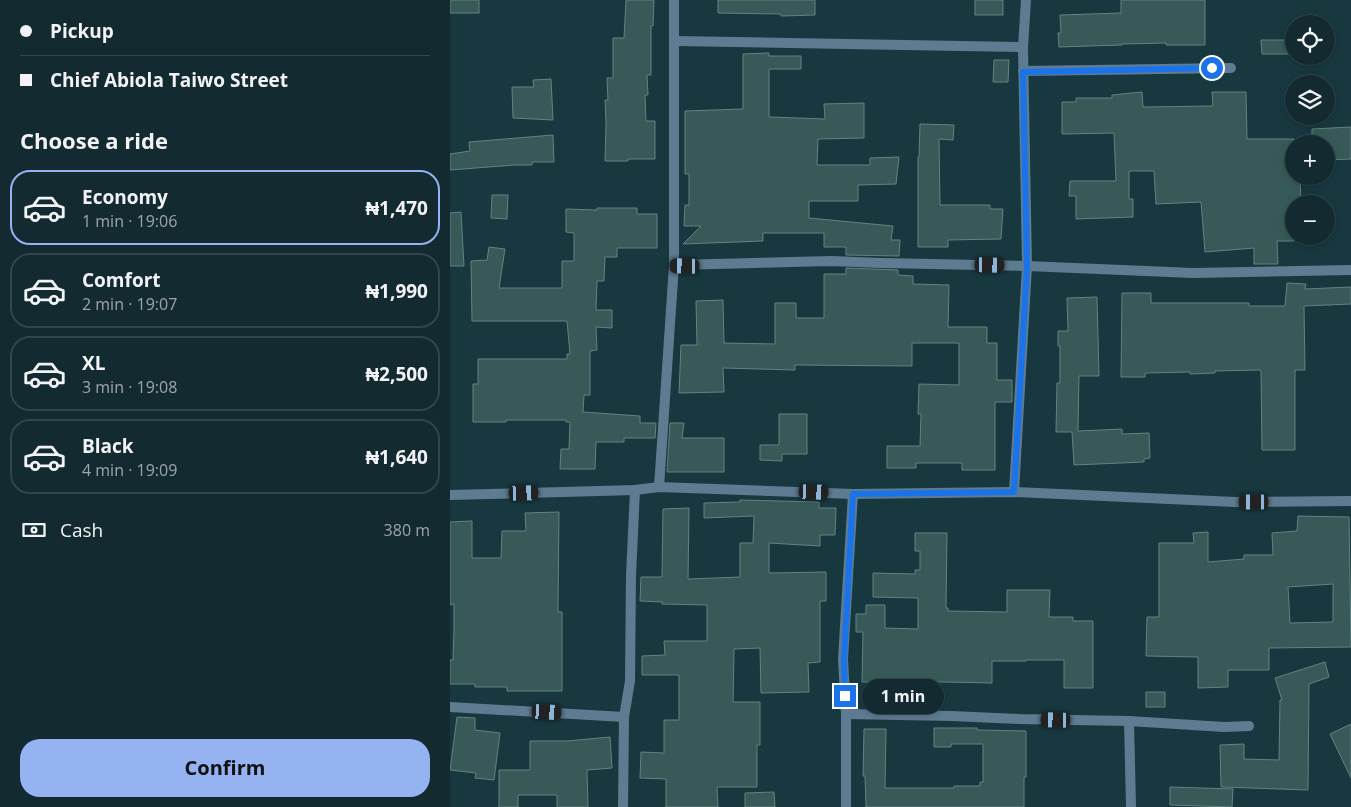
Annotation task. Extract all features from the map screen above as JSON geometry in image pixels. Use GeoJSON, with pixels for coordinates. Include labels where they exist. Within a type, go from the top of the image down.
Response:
{"type":"FeatureCollection","features":[{"type":"Feature","properties":{"kind":"street"},"geometry":{"type":"LineString","coordinates":[[659,486],[674,265],[674,0]]}},
{"type":"Feature","properties":{"kind":"street"},"geometry":{"type":"LineString","coordinates":[[1014,492],[1027,266],[1023,72],[1026,0]]}},
{"type":"Feature","properties":{"kind":"street"},"geometry":{"type":"LineString","coordinates":[[675,41],[1023,47]]}},
{"type":"Feature","properties":{"kind":"street"},"geometry":{"type":"LineString","coordinates":[[1023,72],[1231,68]]}},
{"type":"Feature","properties":{"kind":"street"},"geometry":{"type":"LineString","coordinates":[[674,265],[831,261],[1193,273],[1351,270]]}},
{"type":"Feature","properties":{"kind":"street"},"geometry":{"type":"LineString","coordinates":[[450,495],[635,490],[659,486],[853,494],[1014,492],[1235,502],[1351,501]]}},
{"type":"Feature","properties":{"kind":"street"},"geometry":{"type":"LineString","coordinates":[[623,807],[624,717],[630,681],[631,575],[635,490]]}},
{"type":"Feature","properties":{"kind":"street"},"geometry":{"type":"LineString","coordinates":[[846,807],[844,659],[853,494]]}},
{"type":"Feature","properties":{"kind":"street"},"geometry":{"type":"LineString","coordinates":[[450,707],[624,717]]}},
{"type":"Feature","properties":{"kind":"street"},"geometry":{"type":"LineString","coordinates":[[846,714],[1129,721],[1224,727],[1249,726]]}},
{"type":"Feature","properties":{"kind":"street"},"geometry":{"type":"LineString","coordinates":[[1129,721],[1131,807]]}},
{"type":"Feature","properties":{"kind":"building"},"geometry":{"type":"Polygon","coordinates":[[[450,0],[479,0],[479,13],[450,13],[450,0]]]}},
{"type":"Feature","properties":{"kind":"building"},"geometry":{"type":"Polygon","coordinates":[[[626,0],[654,0],[653,26],[651,26],[651,75],[647,75],[648,95],[645,95],[646,121],[655,121],[655,159],[605,161],[605,100],[608,100],[607,78],[613,78],[613,38],[624,38],[626,0]]]}},
{"type":"Feature","properties":{"kind":"building"},"geometry":{"type":"Polygon","coordinates":[[[718,0],[815,0],[815,15],[781,16],[781,14],[718,13],[718,0]]]}},
{"type":"Feature","properties":{"kind":"building"},"geometry":{"type":"Polygon","coordinates":[[[975,0],[1003,0],[1003,15],[975,15],[975,0]]]}},
{"type":"Feature","properties":{"kind":"building"},"geometry":{"type":"Polygon","coordinates":[[[1121,0],[1205,0],[1205,45],[1166,45],[1166,43],[1059,47],[1058,33],[1061,33],[1060,15],[1121,13],[1121,0]]]}},
{"type":"Feature","properties":{"kind":"building"},"geometry":{"type":"Polygon","coordinates":[[[1261,40],[1285,40],[1285,54],[1262,54],[1261,40]]]}},
{"type":"Feature","properties":{"kind":"building"},"geometry":{"type":"Polygon","coordinates":[[[769,53],[769,56],[801,56],[801,69],[769,69],[769,117],[825,119],[824,104],[864,103],[864,138],[818,139],[817,165],[870,165],[870,158],[899,157],[896,184],[858,185],[858,201],[809,201],[809,218],[893,226],[891,240],[900,240],[899,256],[846,255],[846,247],[824,247],[824,233],[763,233],[763,241],[683,244],[701,226],[684,226],[685,205],[689,205],[689,174],[685,174],[685,111],[743,109],[743,54],[769,53]]]}},
{"type":"Feature","properties":{"kind":"building"},"geometry":{"type":"Polygon","coordinates":[[[994,60],[1009,60],[1008,82],[993,82],[994,60]]]}},
{"type":"Feature","properties":{"kind":"building"},"geometry":{"type":"Polygon","coordinates":[[[551,79],[553,120],[513,118],[512,87],[534,87],[533,80],[551,79]]]}},
{"type":"Feature","properties":{"kind":"building"},"geometry":{"type":"Polygon","coordinates":[[[1142,92],[1143,107],[1213,106],[1212,92],[1246,92],[1247,139],[1285,139],[1285,185],[1300,185],[1301,195],[1285,195],[1285,241],[1277,241],[1278,264],[1254,264],[1254,248],[1205,252],[1201,202],[1156,204],[1154,171],[1129,171],[1129,199],[1133,199],[1133,217],[1076,219],[1076,196],[1069,196],[1070,181],[1116,181],[1114,133],[1062,134],[1062,102],[1076,102],[1076,98],[1112,98],[1112,95],[1142,92]]]}},
{"type":"Feature","properties":{"kind":"building"},"geometry":{"type":"Polygon","coordinates":[[[920,124],[954,125],[953,140],[939,139],[940,205],[990,205],[990,209],[1003,209],[1001,239],[948,240],[948,247],[918,247],[920,124]]]}},
{"type":"Feature","properties":{"kind":"building"},"geometry":{"type":"Polygon","coordinates":[[[1351,127],[1351,159],[1335,160],[1335,135],[1312,135],[1312,129],[1351,127]]]}},
{"type":"Feature","properties":{"kind":"building"},"geometry":{"type":"Polygon","coordinates":[[[553,135],[554,162],[532,162],[532,165],[450,170],[450,154],[470,151],[469,142],[553,135]]]}},
{"type":"Feature","properties":{"kind":"building"},"geometry":{"type":"Polygon","coordinates":[[[492,195],[508,195],[507,219],[491,218],[492,195]]]}},
{"type":"Feature","properties":{"kind":"building"},"geometry":{"type":"Polygon","coordinates":[[[597,208],[637,208],[637,214],[657,214],[657,248],[617,248],[617,257],[605,257],[604,281],[597,281],[596,310],[612,310],[612,328],[596,327],[597,350],[590,351],[590,395],[584,395],[583,412],[640,416],[640,423],[656,423],[655,438],[624,438],[624,442],[596,442],[595,469],[560,469],[561,449],[569,449],[570,422],[566,422],[566,420],[506,420],[506,422],[473,422],[473,384],[478,384],[478,359],[567,359],[567,354],[570,354],[567,321],[472,321],[471,261],[487,260],[489,247],[505,249],[499,288],[562,288],[562,261],[574,261],[574,233],[566,232],[566,209],[597,210],[597,208]]]}},
{"type":"Feature","properties":{"kind":"building"},"geometry":{"type":"Polygon","coordinates":[[[461,212],[464,266],[450,266],[450,213],[461,212]]]}},
{"type":"Feature","properties":{"kind":"building"},"geometry":{"type":"Polygon","coordinates":[[[846,268],[898,270],[898,275],[913,276],[913,284],[949,285],[948,327],[987,327],[987,343],[997,343],[997,380],[1012,380],[1012,402],[995,402],[995,470],[962,470],[962,463],[916,463],[916,468],[887,468],[887,446],[920,446],[921,414],[918,414],[919,384],[959,385],[959,343],[912,343],[912,366],[795,365],[795,370],[723,368],[724,392],[679,393],[681,345],[697,345],[696,301],[723,300],[724,343],[775,344],[775,303],[796,303],[796,318],[824,318],[824,274],[846,274],[846,268]]]}},
{"type":"Feature","properties":{"kind":"building"},"geometry":{"type":"Polygon","coordinates":[[[1287,283],[1306,284],[1305,289],[1351,287],[1351,304],[1304,306],[1305,370],[1295,370],[1295,450],[1262,450],[1260,370],[1215,371],[1215,373],[1190,374],[1190,372],[1145,373],[1145,377],[1121,377],[1122,293],[1151,293],[1151,303],[1249,303],[1249,306],[1285,306],[1287,283]]]}},
{"type":"Feature","properties":{"kind":"building"},"geometry":{"type":"Polygon","coordinates":[[[1097,297],[1099,376],[1079,376],[1078,431],[1122,429],[1122,434],[1149,433],[1150,458],[1144,459],[1144,462],[1074,465],[1072,432],[1056,432],[1057,383],[1060,383],[1058,331],[1068,331],[1067,298],[1097,297]]]}},
{"type":"Feature","properties":{"kind":"building"},"geometry":{"type":"Polygon","coordinates":[[[779,414],[807,414],[807,454],[782,454],[782,461],[760,460],[760,445],[779,445],[779,414]]]}},
{"type":"Feature","properties":{"kind":"building"},"geometry":{"type":"Polygon","coordinates":[[[670,423],[684,423],[682,438],[724,438],[724,472],[667,472],[670,423]]]}},
{"type":"Feature","properties":{"kind":"building"},"geometry":{"type":"Polygon","coordinates":[[[740,500],[819,502],[819,508],[836,508],[835,535],[820,535],[820,546],[769,543],[769,573],[826,572],[826,601],[820,601],[820,662],[808,663],[809,692],[761,693],[760,648],[734,649],[733,702],[760,702],[760,745],[757,745],[757,787],[717,787],[718,807],[666,807],[666,779],[640,778],[641,752],[664,753],[664,720],[679,720],[679,675],[642,675],[642,656],[665,655],[664,641],[707,641],[707,605],[662,604],[662,602],[640,601],[641,577],[662,577],[663,509],[689,508],[688,579],[740,577],[740,543],[753,543],[754,516],[704,518],[704,503],[740,502],[740,500]]]}},
{"type":"Feature","properties":{"kind":"building"},"geometry":{"type":"Polygon","coordinates":[[[559,512],[558,612],[562,612],[562,691],[507,691],[507,687],[475,687],[475,684],[450,684],[450,660],[453,660],[454,604],[450,605],[450,522],[472,521],[472,558],[501,558],[502,531],[526,531],[525,513],[559,512]]]}},
{"type":"Feature","properties":{"kind":"building"},"geometry":{"type":"Polygon","coordinates":[[[1298,516],[1349,517],[1351,647],[1269,648],[1269,670],[1228,670],[1228,687],[1198,688],[1198,657],[1146,656],[1147,617],[1159,617],[1159,543],[1194,543],[1193,533],[1208,532],[1208,562],[1244,559],[1244,555],[1273,555],[1272,533],[1297,531],[1298,516]],[[1333,584],[1288,587],[1290,623],[1333,622],[1333,584]]]}},
{"type":"Feature","properties":{"kind":"building"},"geometry":{"type":"Polygon","coordinates":[[[915,533],[947,533],[946,608],[948,608],[948,611],[1007,612],[1007,590],[1050,590],[1049,617],[1073,617],[1073,621],[1093,621],[1093,688],[1064,688],[1064,660],[1026,660],[992,661],[992,683],[895,681],[894,694],[872,694],[872,682],[862,682],[863,632],[856,632],[856,614],[866,614],[866,605],[885,605],[885,628],[918,629],[918,598],[873,597],[873,573],[915,574],[915,570],[920,570],[920,551],[915,551],[915,533]]]}},
{"type":"Feature","properties":{"kind":"building"},"geometry":{"type":"Polygon","coordinates":[[[1325,662],[1329,677],[1309,684],[1308,790],[1221,787],[1220,745],[1244,744],[1244,759],[1279,760],[1280,700],[1282,700],[1275,678],[1325,662]]]}},
{"type":"Feature","properties":{"kind":"building"},"geometry":{"type":"Polygon","coordinates":[[[1146,692],[1165,692],[1165,707],[1146,707],[1146,692]]]}},
{"type":"Feature","properties":{"kind":"building"},"geometry":{"type":"Polygon","coordinates":[[[457,717],[475,718],[475,730],[500,733],[494,780],[475,778],[476,773],[450,770],[457,717]]]}},
{"type":"Feature","properties":{"kind":"building"},"geometry":{"type":"Polygon","coordinates":[[[1351,724],[1351,778],[1330,734],[1351,724]]]}},
{"type":"Feature","properties":{"kind":"building"},"geometry":{"type":"Polygon","coordinates":[[[934,728],[1026,731],[1024,807],[866,807],[865,776],[863,776],[864,729],[886,729],[885,788],[980,786],[980,782],[983,782],[983,744],[951,744],[951,747],[934,747],[934,728]]]}},
{"type":"Feature","properties":{"kind":"building"},"geometry":{"type":"Polygon","coordinates":[[[610,737],[612,768],[587,770],[588,807],[557,807],[557,795],[518,795],[518,807],[499,807],[499,770],[530,770],[530,741],[567,741],[610,737]]]}},
{"type":"Feature","properties":{"kind":"building"},"geometry":{"type":"Polygon","coordinates":[[[1170,787],[1233,789],[1232,807],[1170,805],[1170,787]]]}},
{"type":"Feature","properties":{"kind":"building"},"geometry":{"type":"Polygon","coordinates":[[[774,792],[775,807],[745,807],[745,793],[774,792]]]}},
{"type":"Feature","properties":{"kind":"route"},"geometry":{"type":"LineString","coordinates":[[845,696],[844,659],[853,494],[1014,492],[1027,266],[1023,72],[1212,68]]}}]}
